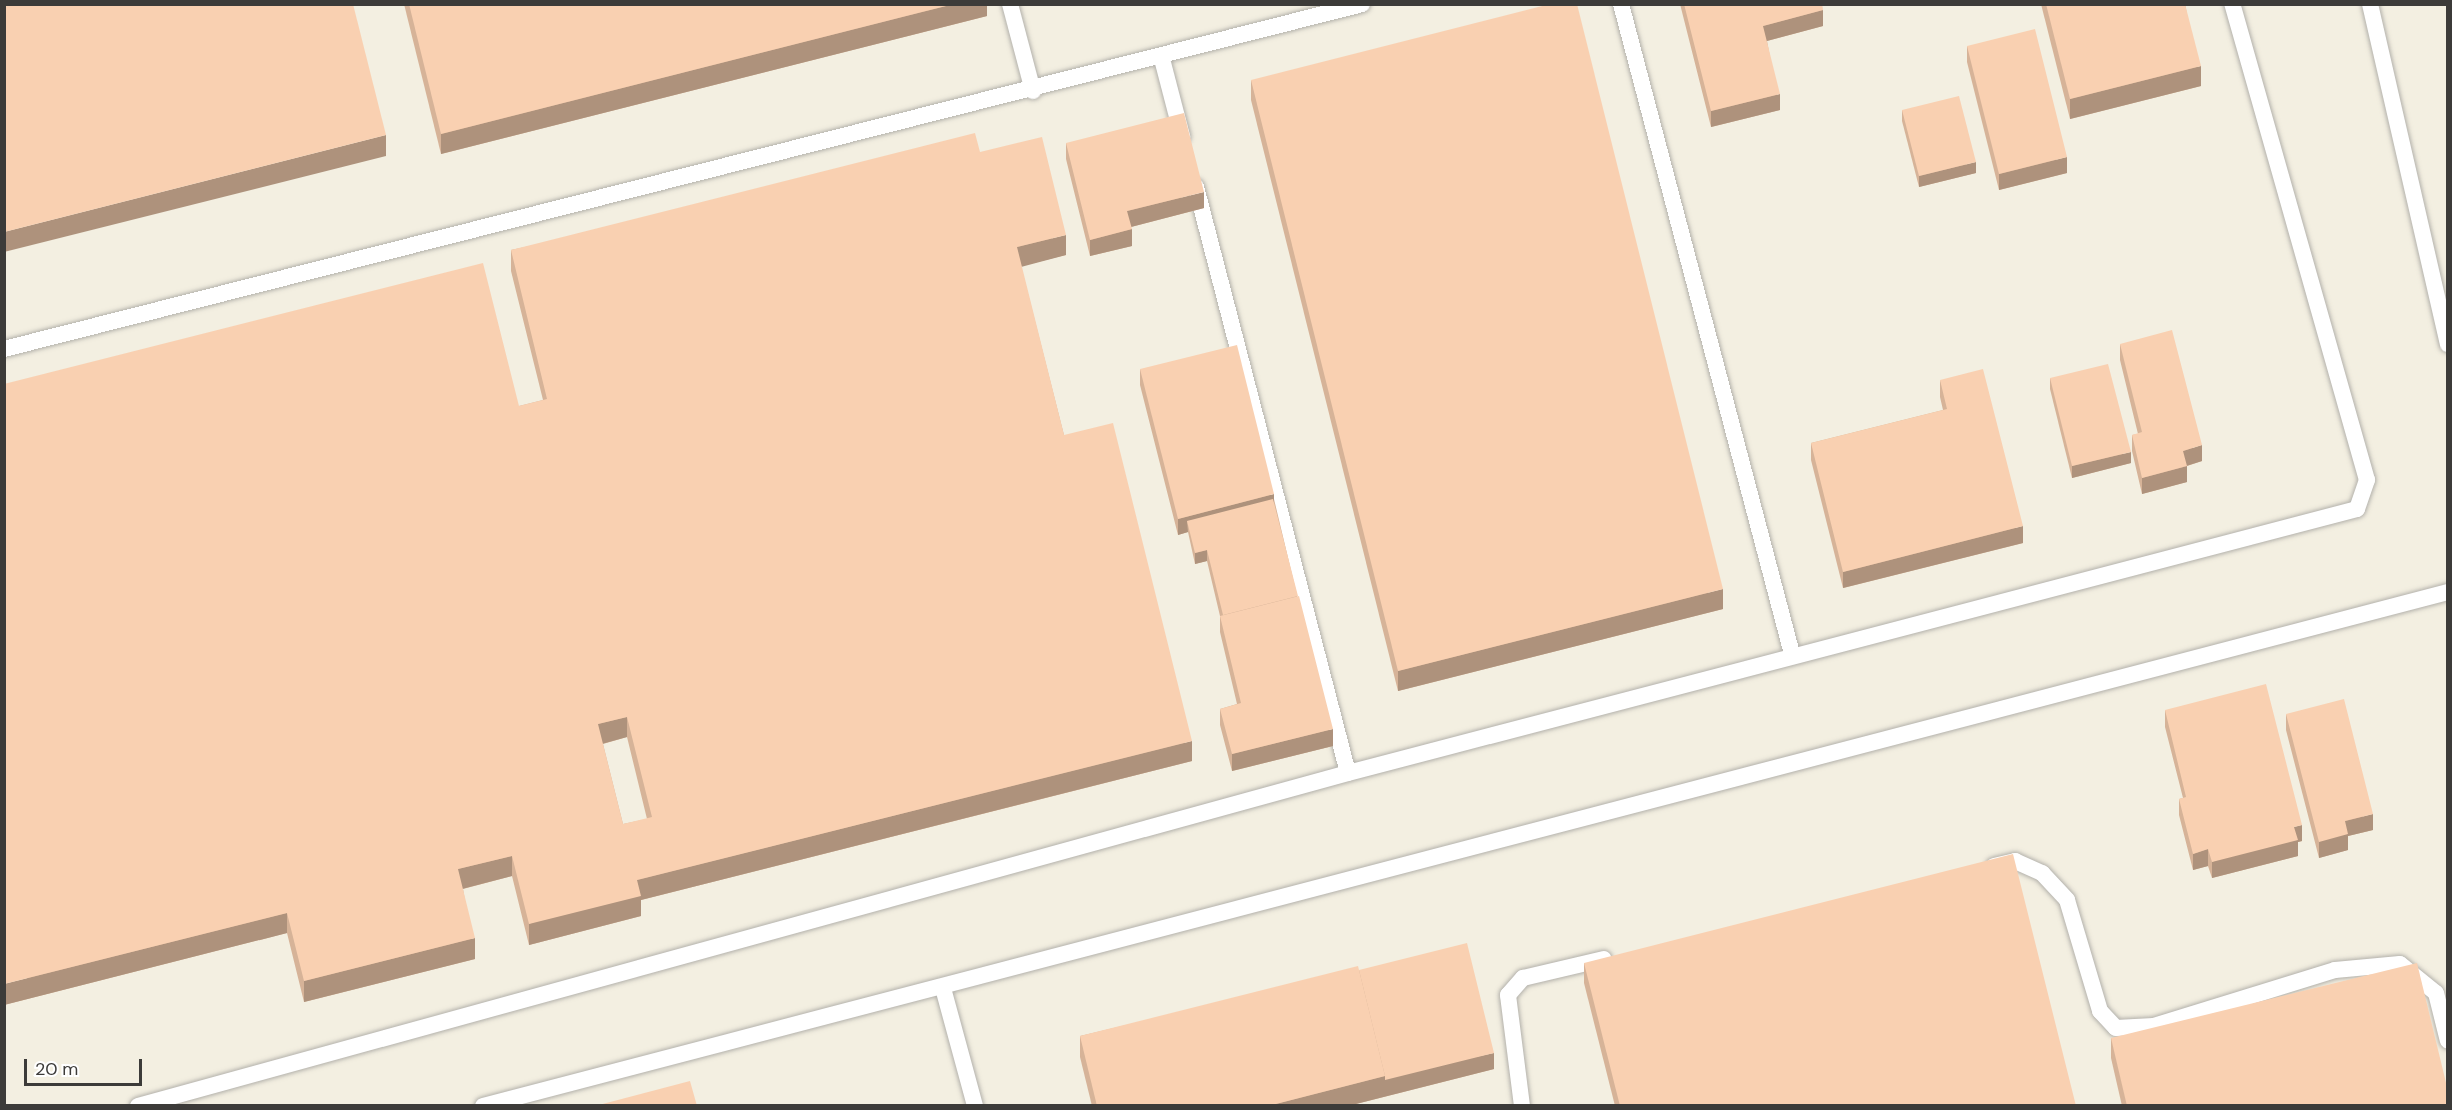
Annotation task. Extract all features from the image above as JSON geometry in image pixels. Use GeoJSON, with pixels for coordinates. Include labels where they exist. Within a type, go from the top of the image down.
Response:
{"type":"FeatureCollection","features":[{"type":"Feature","properties":{"kind":"lane"},"geometry":{"type":"LineString","coordinates":[[1010,4],[1033,91]]}},
{"type":"Feature","properties":{"kind":"lane"},"geometry":{"type":"LineString","coordinates":[[4,349],[1162,59],[1362,4]]}},
{"type":"Feature","properties":{"kind":"lane"},"geometry":{"type":"LineString","coordinates":[[1621,4],[1792,654]]}},
{"type":"Feature","properties":{"kind":"lane"},"geometry":{"type":"LineString","coordinates":[[138,1106],[1348,772],[1792,654],[2357,509],[2367,480],[2232,4]]}},
{"type":"Feature","properties":{"kind":"lane"},"geometry":{"type":"LineString","coordinates":[[2370,4],[2448,344]]}},
{"type":"Feature","properties":{"kind":"lane"},"geometry":{"type":"LineString","coordinates":[[1162,59],[1186,151]]}},
{"type":"Feature","properties":{"kind":"lane"},"geometry":{"type":"LineString","coordinates":[[1192,174],[1348,772]]}},
{"type":"Feature","properties":{"kind":"lane"},"geometry":{"type":"LineString","coordinates":[[483,1106],[944,988],[2448,592]]}},
{"type":"Feature","properties":{"kind":"lane"},"geometry":{"type":"LineString","coordinates":[[1980,869],[2014,861],[2042,873],[2067,900],[2100,1011],[2116,1028],[2154,1026],[2335,970],[2400,964],[2436,993],[2448,1041]]}},
{"type":"Feature","properties":{"kind":"lane"},"geometry":{"type":"LineString","coordinates":[[1522,1106],[1508,995],[1523,978],[1626,953]]}},
{"type":"Feature","properties":{"kind":"lane"},"geometry":{"type":"LineString","coordinates":[[944,988],[975,1106]]}},
{"type":"Feature","properties":{"kind":"shaded area"},"geometry":{"type":"Polygon","coordinates":[[[5,5],[2447,5],[2447,1105],[5,1105],[5,5]]]}},
{"type":"Feature","properties":{"kind":"building"},"geometry":{"type":"Polygon","coordinates":[[[4,4],[353,4],[386,135],[4,232],[4,4]]]}},
{"type":"Feature","properties":{"kind":"building"},"geometry":{"type":"Polygon","coordinates":[[[409,4],[954,4],[441,134],[409,4]]]}},
{"type":"Feature","properties":{"kind":"building"},"geometry":{"type":"Polygon","coordinates":[[[1550,4],[1577,4],[1723,589],[1398,671],[1251,80],[1550,4]]]}},
{"type":"Feature","properties":{"kind":"building"},"geometry":{"type":"Polygon","coordinates":[[[1684,4],[1822,4],[1823,10],[1763,26],[1780,94],[1711,111],[1684,4]]]}},
{"type":"Feature","properties":{"kind":"building"},"geometry":{"type":"Polygon","coordinates":[[[2046,4],[2185,4],[2201,66],[2070,99],[2046,4]]]}},
{"type":"Feature","properties":{"kind":"building"},"geometry":{"type":"Polygon","coordinates":[[[2035,29],[2067,157],[1999,174],[1967,46],[2035,29]]]}},
{"type":"Feature","properties":{"kind":"building"},"geometry":{"type":"Polygon","coordinates":[[[1959,96],[1976,162],[1919,176],[1902,110],[1959,96]]]}},
{"type":"Feature","properties":{"kind":"building"},"geometry":{"type":"Polygon","coordinates":[[[1184,113],[1204,192],[1127,211],[1132,229],[1090,240],[1066,143],[1184,113]]]}},
{"type":"Feature","properties":{"kind":"building"},"geometry":{"type":"Polygon","coordinates":[[[975,133],[980,152],[1042,137],[1066,235],[1017,247],[1064,435],[1113,423],[1192,741],[637,880],[641,896],[529,924],[512,856],[458,869],[475,938],[304,981],[287,913],[4,984],[4,384],[483,263],[519,406],[547,399],[511,250],[975,133]],[[627,717],[598,724],[623,824],[652,817],[627,717]]]}},
{"type":"Feature","properties":{"kind":"building"},"geometry":{"type":"Polygon","coordinates":[[[2172,330],[2202,445],[2183,451],[2187,466],[2142,478],[2132,435],[2142,432],[2120,344],[2172,330]]]}},
{"type":"Feature","properties":{"kind":"building"},"geometry":{"type":"Polygon","coordinates":[[[1237,345],[1274,494],[1178,519],[1140,369],[1237,345]]]}},
{"type":"Feature","properties":{"kind":"building"},"geometry":{"type":"Polygon","coordinates":[[[2108,364],[2131,452],[2072,466],[2050,378],[2108,364]]]}},
{"type":"Feature","properties":{"kind":"building"},"geometry":{"type":"Polygon","coordinates":[[[1983,369],[2023,526],[1843,572],[1811,443],[1947,409],[1940,380],[1983,369]]]}},
{"type":"Feature","properties":{"kind":"building"},"geometry":{"type":"Polygon","coordinates":[[[1273,499],[1298,596],[1223,615],[1207,550],[1195,553],[1187,521],[1273,499]]]}},
{"type":"Feature","properties":{"kind":"building"},"geometry":{"type":"Polygon","coordinates":[[[1299,596],[1333,729],[1232,754],[1220,709],[1241,703],[1220,616],[1299,596]]]}},
{"type":"Feature","properties":{"kind":"building"},"geometry":{"type":"Polygon","coordinates":[[[2266,684],[2302,825],[2294,827],[2298,840],[2212,862],[2208,849],[2193,854],[2179,799],[2186,797],[2165,710],[2266,684]]]}},
{"type":"Feature","properties":{"kind":"building"},"geometry":{"type":"Polygon","coordinates":[[[2344,699],[2373,814],[2345,821],[2348,834],[2319,842],[2286,714],[2344,699]]]}},
{"type":"Feature","properties":{"kind":"building"},"geometry":{"type":"Polygon","coordinates":[[[2013,854],[2076,1106],[1620,1106],[1584,963],[2013,854]]]}},
{"type":"Feature","properties":{"kind":"building"},"geometry":{"type":"Polygon","coordinates":[[[1467,943],[1494,1053],[1385,1080],[1359,970],[1467,943]]]}},
{"type":"Feature","properties":{"kind":"building"},"geometry":{"type":"Polygon","coordinates":[[[2417,963],[2448,1091],[2448,1106],[2127,1106],[2111,1038],[2417,963]]]}},
{"type":"Feature","properties":{"kind":"building"},"geometry":{"type":"Polygon","coordinates":[[[1358,966],[1385,1076],[1268,1106],[1097,1106],[1080,1036],[1358,966]]]}},
{"type":"Feature","properties":{"kind":"building"},"geometry":{"type":"Polygon","coordinates":[[[690,1081],[697,1106],[595,1106],[690,1081]]]}}]}
